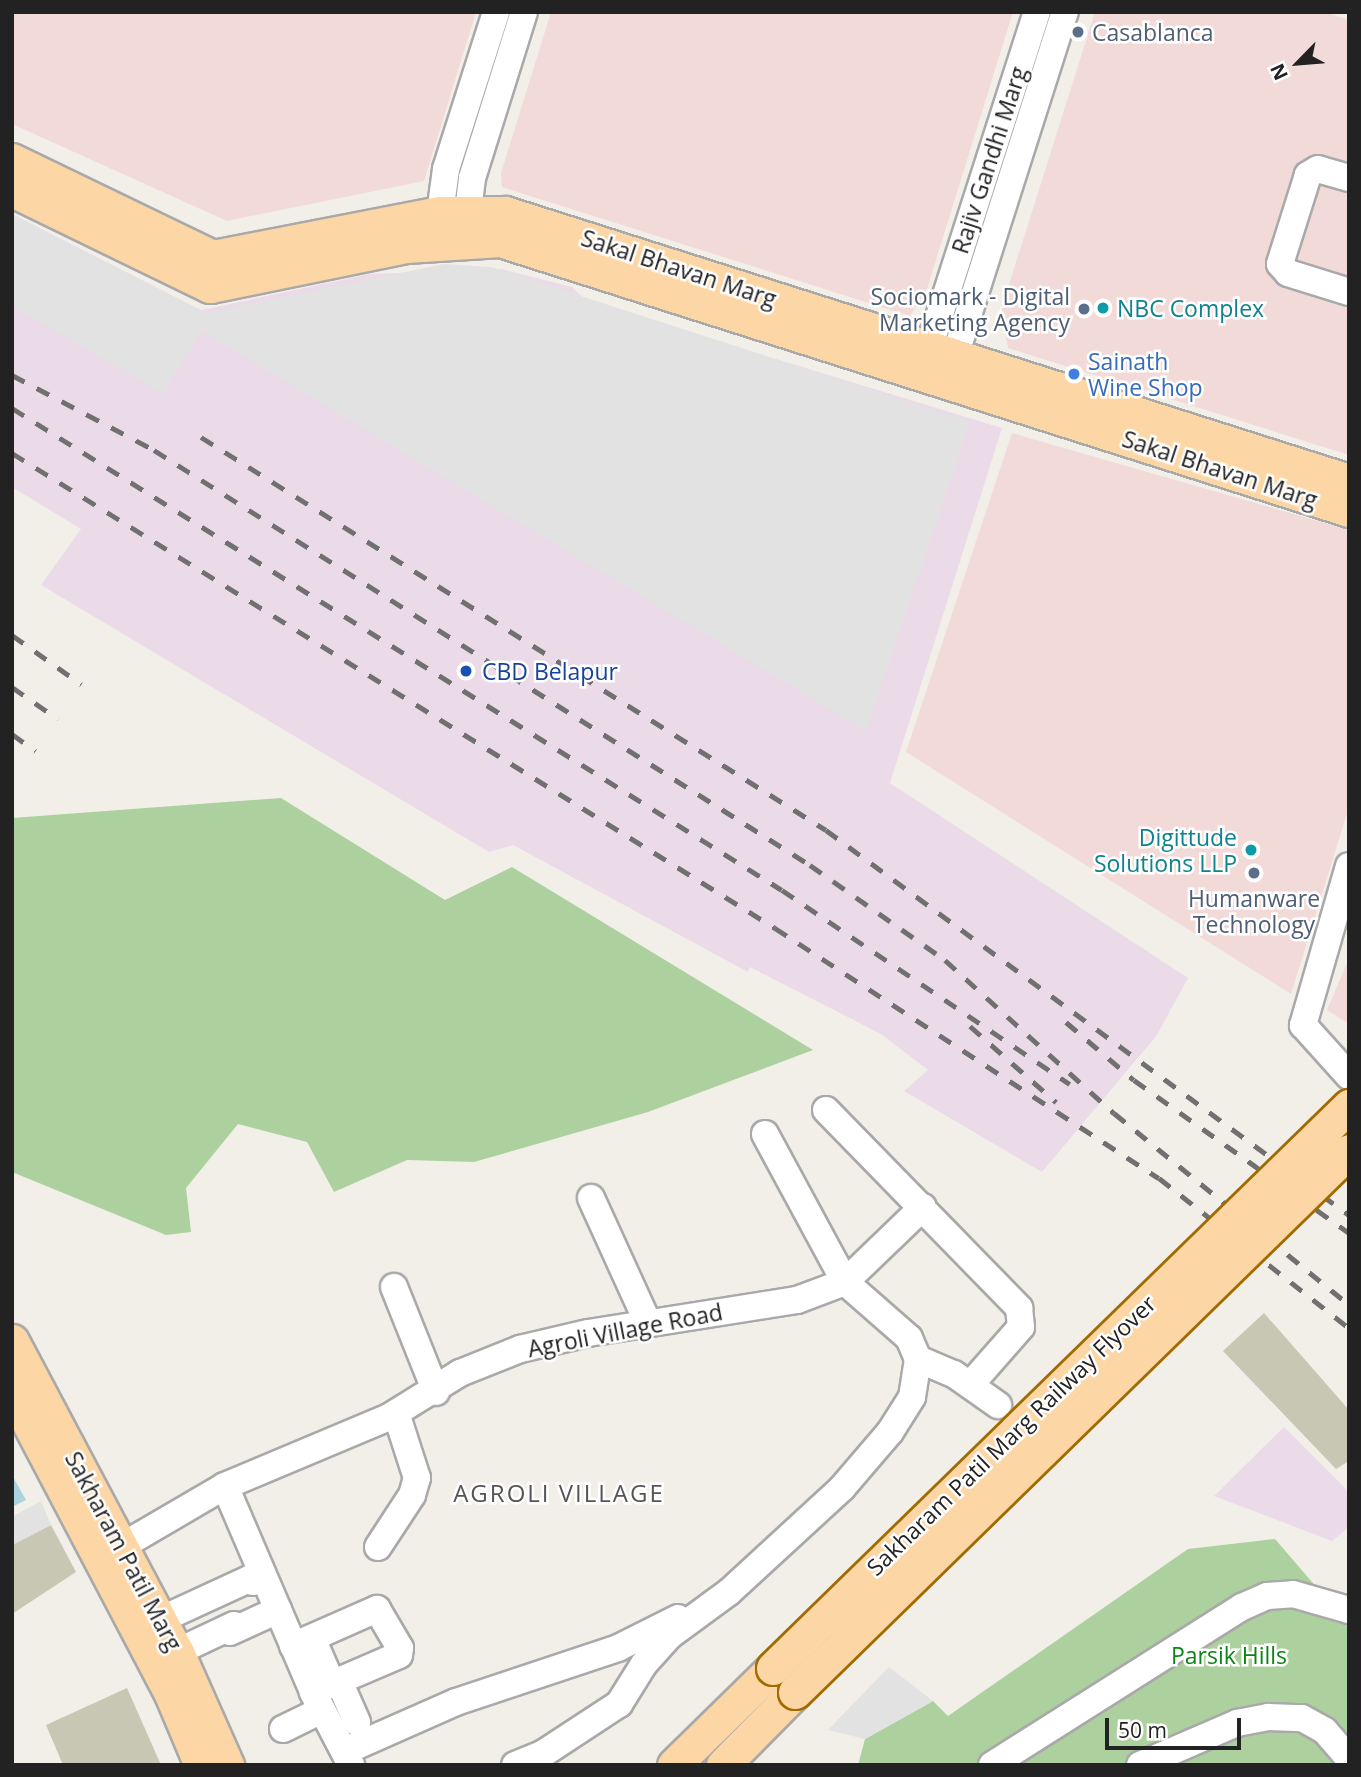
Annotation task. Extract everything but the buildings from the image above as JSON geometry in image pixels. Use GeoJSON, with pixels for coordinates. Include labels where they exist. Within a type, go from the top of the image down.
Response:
{"type":"FeatureCollection","features":[{"type":"Feature","properties":{"kind":"main road","name":"Sakal Bhavan Marg"},"geometry":{"type":"LineString","coordinates":[[12,160],[214,257],[455,221],[500,240],[939,360],[1349,481]]}},
{"type":"Feature","properties":{"kind":"main road","name":"Sakal Bhavan Marg"},"geometry":{"type":"LineString","coordinates":[[12,190],[210,286],[455,221]]}},
{"type":"Feature","properties":{"kind":"main road","name":"Sakal Bhavan Marg"},"geometry":{"type":"LineString","coordinates":[[939,360],[1349,510]]}},
{"type":"Feature","properties":{"kind":"main road","name":"Sakharam Patil Marg Railway Flyover"},"geometry":{"type":"LineString","coordinates":[[674,1765],[1349,1106]]}},
{"type":"Feature","properties":{"kind":"main road","name":"Sakharam Patil Marg Railway Flyover"},"geometry":{"type":"LineString","coordinates":[[723,1765],[1349,1151]]}},
{"type":"Feature","properties":{"kind":"main road","name":"Sakharam Patil Marg"},"geometry":{"type":"LineString","coordinates":[[12,1341],[111,1553],[201,1765]]}},
{"type":"Feature","properties":{"kind":"main road","name":"Sakharam Patil Marg"},"geometry":{"type":"LineString","coordinates":[[12,1391],[111,1553],[160,1620],[227,1765]]}},
{"type":"Feature","properties":{"kind":"street"},"geometry":{"type":"LineString","coordinates":[[455,221],[446,169],[496,12]]}},
{"type":"Feature","properties":{"kind":"street"},"geometry":{"type":"LineString","coordinates":[[455,221],[472,177],[524,12]]}},
{"type":"Feature","properties":{"kind":"street","name":"Rajiv Gandhi Marg"},"geometry":{"type":"LineString","coordinates":[[939,360],[1037,12]]}},
{"type":"Feature","properties":{"kind":"street","name":"Rajiv Gandhi Marg"},"geometry":{"type":"LineString","coordinates":[[939,360],[1065,12]]}},
{"type":"Feature","properties":{"kind":"street"},"geometry":{"type":"LineString","coordinates":[[1020,65],[1045,73]]}},
{"type":"Feature","properties":{"kind":"street"},"geometry":{"type":"LineString","coordinates":[[1349,178],[1318,169],[1308,175],[1280,264],[1287,273],[1349,292]]}},
{"type":"Feature","properties":{"kind":"street"},"geometry":{"type":"LineString","coordinates":[[1349,866],[1342,915],[1303,1025],[1349,1076]]}},
{"type":"Feature","properties":{"kind":"street"},"geometry":{"type":"LineString","coordinates":[[826,1110],[1019,1308],[1023,1318],[970,1385]]}},
{"type":"Feature","properties":{"kind":"street"},"geometry":{"type":"LineString","coordinates":[[515,1765],[544,1753],[619,1704],[644,1664],[669,1636],[729,1592],[842,1488],[890,1432],[912,1397],[918,1359],[909,1338],[845,1282],[765,1134]]}},
{"type":"Feature","properties":{"kind":"street"},"geometry":{"type":"LineString","coordinates":[[591,1198],[648,1323]]}},
{"type":"Feature","properties":{"kind":"street"},"geometry":{"type":"LineString","coordinates":[[845,1282],[923,1207]]}},
{"type":"Feature","properties":{"kind":"street","name":"Agroli Village Road"},"geometry":{"type":"LineString","coordinates":[[111,1553],[225,1486],[397,1413],[436,1392],[460,1373],[520,1349],[648,1323],[797,1300],[845,1282]]}},
{"type":"Feature","properties":{"kind":"street"},"geometry":{"type":"LineString","coordinates":[[394,1287],[436,1392]]}},
{"type":"Feature","properties":{"kind":"street"},"geometry":{"type":"LineString","coordinates":[[918,1359],[970,1385],[998,1405]]}},
{"type":"Feature","properties":{"kind":"street"},"geometry":{"type":"LineString","coordinates":[[379,1547],[412,1495],[417,1478],[397,1413]]}},
{"type":"Feature","properties":{"kind":"street"},"geometry":{"type":"LineString","coordinates":[[225,1486],[278,1610],[303,1642],[327,1692],[348,1758],[456,1702],[618,1647],[729,1592]]}},
{"type":"Feature","properties":{"kind":"street"},"geometry":{"type":"LineString","coordinates":[[160,1620],[248,1579],[253,1582]]}},
{"type":"Feature","properties":{"kind":"street"},"geometry":{"type":"LineString","coordinates":[[992,1765],[1242,1607],[1267,1596],[1293,1594],[1349,1609]]}},
{"type":"Feature","properties":{"kind":"street"},"geometry":{"type":"LineString","coordinates":[[283,1729],[327,1692],[399,1656],[400,1648],[383,1612],[377,1609],[303,1642]]}},
{"type":"Feature","properties":{"kind":"street"},"geometry":{"type":"LineString","coordinates":[[177,1652],[278,1610]]}},
{"type":"Feature","properties":{"kind":"street"},"geometry":{"type":"LineString","coordinates":[[327,1692],[357,1723]]}},
{"type":"Feature","properties":{"kind":"street"},"geometry":{"type":"LineString","coordinates":[[1140,1765],[1237,1723],[1268,1717],[1302,1718],[1325,1731],[1349,1759]]}},
{"type":"Feature","properties":{"kind":"shaded area"},"geometry":{"type":"Polygon","coordinates":[[[14,12],[476,12],[424,181],[227,221],[12,124],[14,12]]]}},
{"type":"Feature","properties":{"kind":"shaded area"},"geometry":{"type":"Polygon","coordinates":[[[551,12],[1013,12],[927,289],[910,316],[502,187],[501,173],[551,12]]]}},
{"type":"Feature","properties":{"kind":"shaded area"},"geometry":{"type":"Polygon","coordinates":[[[1095,12],[1324,12],[1349,20],[1349,455],[1008,348],[1001,310],[1095,12]]]}},
{"type":"Feature","properties":{"kind":"shaded area"},"geometry":{"type":"Polygon","coordinates":[[[12,214],[207,313],[444,264],[491,267],[970,422],[866,731],[202,331],[163,393],[12,306],[12,214]]]}},
{"type":"Feature","properties":{"kind":"shaded area"},"geometry":{"type":"Polygon","coordinates":[[[12,217],[197,311],[370,274],[501,269],[572,287],[602,316],[776,359],[1002,428],[890,783],[1188,978],[1157,1035],[1042,1172],[904,1091],[928,1070],[881,1034],[750,967],[748,972],[513,845],[489,852],[41,585],[81,529],[12,487],[12,217]]]}},
{"type":"Feature","properties":{"kind":"shaded area"},"geometry":{"type":"Polygon","coordinates":[[[1012,433],[1349,530],[1349,807],[1291,994],[906,752],[1012,433]]]}},
{"type":"Feature","properties":{"kind":"shaded area"},"geometry":{"type":"Polygon","coordinates":[[[1349,958],[1349,1024],[1327,1010],[1349,958]]]}},
{"type":"Feature","properties":{"kind":"shaded area"},"geometry":{"type":"Polygon","coordinates":[[[1264,1313],[1349,1410],[1349,1461],[1336,1469],[1223,1351],[1264,1313]]]}},
{"type":"Feature","properties":{"kind":"shaded area"},"geometry":{"type":"Polygon","coordinates":[[[1284,1427],[1349,1492],[1349,1527],[1332,1541],[1214,1496],[1284,1427]]]}},
{"type":"Feature","properties":{"kind":"shaded area"},"geometry":{"type":"Polygon","coordinates":[[[41,1501],[51,1525],[12,1545],[12,1517],[41,1501]]]}},
{"type":"Feature","properties":{"kind":"shaded area"},"geometry":{"type":"Polygon","coordinates":[[[51,1525],[76,1572],[12,1614],[12,1545],[51,1525]]]}},
{"type":"Feature","properties":{"kind":"shaded area"},"geometry":{"type":"Polygon","coordinates":[[[889,1667],[933,1701],[865,1739],[828,1730],[889,1667]]]}},
{"type":"Feature","properties":{"kind":"shaded area"},"geometry":{"type":"Polygon","coordinates":[[[127,1688],[161,1765],[63,1765],[46,1725],[127,1688]]]}},
{"type":"Feature","properties":{"kind":"green space"},"geometry":{"type":"Polygon","coordinates":[[[281,798],[445,900],[512,867],[813,1050],[648,1112],[474,1162],[407,1160],[334,1192],[307,1142],[238,1124],[186,1188],[191,1232],[166,1235],[12,1172],[12,818],[281,798]]]}},
{"type":"Feature","properties":{"kind":"green space","name":"Parsik Hills"},"geometry":{"type":"Polygon","coordinates":[[[1275,1539],[1349,1625],[1349,1765],[858,1765],[865,1739],[933,1701],[948,1716],[1188,1549],[1275,1539]]]}},
{"type":"Feature","properties":{"kind":"water"},"geometry":{"type":"Polygon","coordinates":[[[12,1475],[26,1500],[12,1507],[12,1475]]]}},
{"type":"Feature","properties":{"kind":"railway"},"geometry":{"type":"LineString","coordinates":[[12,375],[154,450],[810,865],[945,960],[1114,1113],[1349,1305]]}},
{"type":"Feature","properties":{"kind":"railway"},"geometry":{"type":"LineString","coordinates":[[12,408],[782,890],[1070,1084]]}},
{"type":"Feature","properties":{"kind":"railway"},"geometry":{"type":"LineString","coordinates":[[201,437],[826,830],[1349,1215]]}},
{"type":"Feature","properties":{"kind":"railway"},"geometry":{"type":"LineString","coordinates":[[12,453],[775,928],[1159,1178],[1349,1328]]}},
{"type":"Feature","properties":{"kind":"railway"},"geometry":{"type":"LineString","coordinates":[[12,635],[81,684]]}},
{"type":"Feature","properties":{"kind":"railway"},"geometry":{"type":"LineString","coordinates":[[12,687],[58,719]]}},
{"type":"Feature","properties":{"kind":"railway"},"geometry":{"type":"LineString","coordinates":[[12,734],[35,751]]}},
{"type":"Feature","properties":{"kind":"railway"},"geometry":{"type":"LineString","coordinates":[[1066,1022],[1134,1080],[1349,1233]]}},
{"type":"Feature","properties":{"kind":"railway"},"geometry":{"type":"LineString","coordinates":[[970,1026],[1056,1102]]}},
{"type":"Feature","properties":{"kind":"place","name":"Casablanca"},"geometry":{"type":"Point","coordinates":[1078,32]}},
{"type":"Feature","properties":{"kind":"place","name":"NBC Complex"},"geometry":{"type":"Point","coordinates":[1103,308]}},
{"type":"Feature","properties":{"kind":"place","name":"Sociomark - Digital Marketing Agency"},"geometry":{"type":"Point","coordinates":[1084,309]}},
{"type":"Feature","properties":{"kind":"place","name":"Sainath Wine Shop"},"geometry":{"type":"Point","coordinates":[1074,374]}},
{"type":"Feature","properties":{"kind":"place","name":"CBD Belapur"},"geometry":{"type":"Point","coordinates":[466,671]}},
{"type":"Feature","properties":{"kind":"place","name":"Digittude Solutions LLP"},"geometry":{"type":"Point","coordinates":[1251,850]}},
{"type":"Feature","properties":{"kind":"place","name":"Humanware Technology"},"geometry":{"type":"Point","coordinates":[1254,873]}},
{"type":"Feature","properties":{"kind":"district","name":"AGROLI VILLAGE"},"geometry":{"type":"Point","coordinates":[559,1493]}}]}
